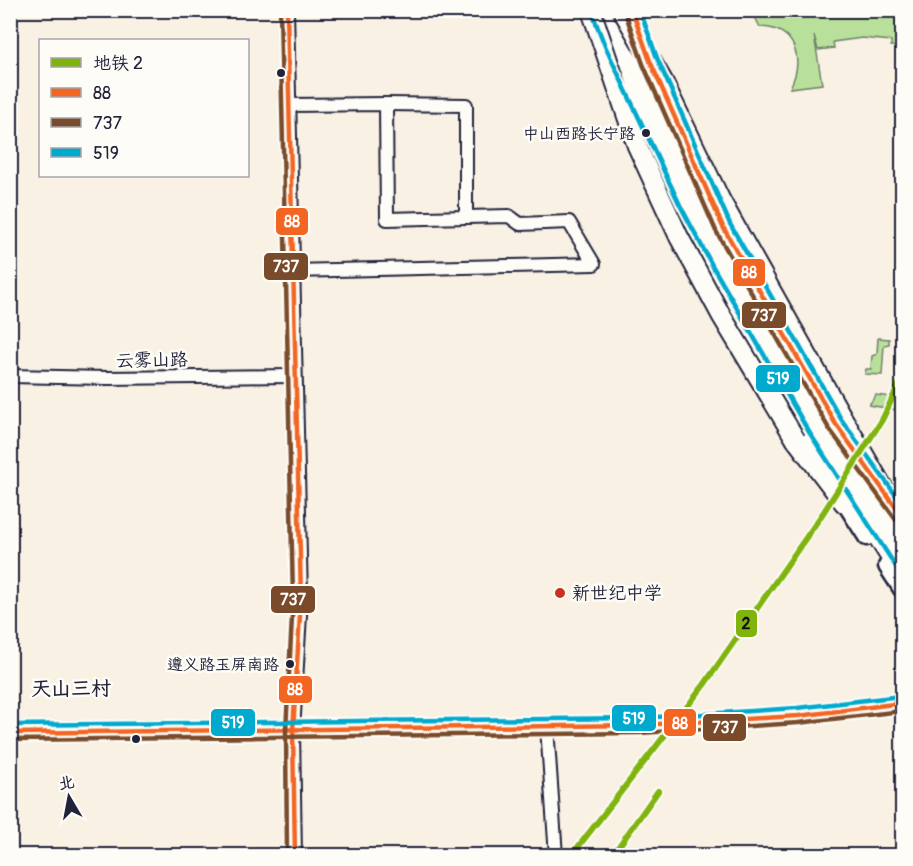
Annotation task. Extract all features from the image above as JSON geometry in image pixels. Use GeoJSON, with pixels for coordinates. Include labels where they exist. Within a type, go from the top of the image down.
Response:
{"type":"FeatureCollection","features":[{"type":"Feature","properties":{"kind":"highway"},"geometry":{"type":"LineString","coordinates":[[591,10],[636,146],[675,227],[721,315],[796,440],[852,513]]}},
{"type":"Feature","properties":{"kind":"highway"},"geometry":{"type":"LineString","coordinates":[[603,10],[630,86],[667,168],[728,290],[816,439],[903,576]]}},
{"type":"Feature","properties":{"kind":"highway"},"geometry":{"type":"LineString","coordinates":[[618,10],[643,81],[694,193],[735,273],[903,553]]}},
{"type":"Feature","properties":{"kind":"highway"},"geometry":{"type":"LineString","coordinates":[[622,10],[663,81],[722,201],[887,494]]}},
{"type":"Feature","properties":{"kind":"main road"},"geometry":{"type":"LineString","coordinates":[[583,10],[598,49],[673,208],[706,271],[754,355],[852,513],[903,589]]}},
{"type":"Feature","properties":{"kind":"main road"},"geometry":{"type":"LineString","coordinates":[[632,10],[650,61],[723,227],[836,423],[903,516]]}},
{"type":"Feature","properties":{"kind":"street"},"geometry":{"type":"LineString","coordinates":[[287,10],[301,598],[293,731],[295,855]]}},
{"type":"Feature","properties":{"kind":"street"},"geometry":{"type":"LineString","coordinates":[[292,271],[594,264],[570,222],[520,225],[509,216],[387,219],[386,104]]}},
{"type":"Feature","properties":{"kind":"street"},"geometry":{"type":"LineString","coordinates":[[289,105],[466,105],[466,217]]}},
{"type":"Feature","properties":{"kind":"street","name":"云雾山路"},"geometry":{"type":"LineString","coordinates":[[10,376],[107,378],[294,376]]}},
{"type":"Feature","properties":{"kind":"street"},"geometry":{"type":"LineString","coordinates":[[10,733],[293,731],[680,724],[903,704]]}},
{"type":"Feature","properties":{"kind":"street"},"geometry":{"type":"LineString","coordinates":[[547,727],[556,855]]}},
{"type":"Feature","properties":{"kind":"green space"},"geometry":{"type":"Polygon","coordinates":[[[752,11],[902,11],[902,47],[891,46],[891,41],[862,38],[833,42],[834,48],[818,50],[814,35],[822,84],[790,88],[796,67],[794,47],[782,33],[760,27],[752,11]]]}},
{"type":"Feature","properties":{"kind":"green space"},"geometry":{"type":"Polygon","coordinates":[[[878,338],[889,339],[889,344],[884,345],[882,375],[865,374],[866,369],[871,369],[872,356],[877,354],[878,338]]]}},
{"type":"Feature","properties":{"kind":"green space"},"geometry":{"type":"Polygon","coordinates":[[[902,384],[902,411],[869,405],[876,395],[899,398],[902,384]]]}},
{"type":"Feature","properties":{"kind":"metro line","name":"2"},"geometry":{"type":"LineString","coordinates":[[571,856],[704,685],[823,513],[882,420],[902,378]]}},
{"type":"Feature","properties":{"kind":"metro line","name":"2"},"geometry":{"type":"LineString","coordinates":[[612,856],[658,791]]}},
{"type":"Feature","properties":{"kind":"transit line","name":"737"},"geometry":{"type":"LineString","coordinates":[[280,10],[293,598],[286,731],[287,856]]}},
{"type":"Feature","properties":{"kind":"transit line","name":"88"},"geometry":{"type":"LineString","coordinates":[[287,10],[301,598],[293,731],[295,856]]}},
{"type":"Feature","properties":{"kind":"transit line","name":"519"},"geometry":{"type":"LineString","coordinates":[[591,10],[605,46],[680,205],[713,267],[809,432],[902,576]]}},
{"type":"Feature","properties":{"kind":"transit line","name":"88"},"geometry":{"type":"LineString","coordinates":[[632,10],[650,61],[723,227],[835,423],[902,516]]}},
{"type":"Feature","properties":{"kind":"transit line","name":"519"},"geometry":{"type":"LineString","coordinates":[[640,10],[657,58],[730,224],[841,419],[902,504]]}},
{"type":"Feature","properties":{"kind":"transit line","name":"737"},"geometry":{"type":"LineString","coordinates":[[625,12],[643,64],[716,231],[828,427],[896,520]]}},
{"type":"Feature","properties":{"kind":"transit line","name":"519"},"geometry":{"type":"LineString","coordinates":[[10,725],[640,718],[797,708],[901,696]]}},
{"type":"Feature","properties":{"kind":"transit line","name":"88"},"geometry":{"type":"LineString","coordinates":[[10,733],[640,725],[798,716],[902,703]]}},
{"type":"Feature","properties":{"kind":"transit line","name":"737"},"geometry":{"type":"LineString","coordinates":[[10,740],[640,733],[798,723],[902,711]]}},
{"type":"Feature","properties":{"kind":"place","name":"中山西路长宁路"},"geometry":{"type":"Point","coordinates":[646,133]}},
{"type":"Feature","properties":{"kind":"place","name":"新世纪中学"},"geometry":{"type":"Point","coordinates":[560,593]}},
{"type":"Feature","properties":{"kind":"place","name":"遵义路玉屏南路"},"geometry":{"type":"Point","coordinates":[290,664]}},
{"type":"Feature","properties":{"kind":"district","name":"天山三村"},"geometry":{"type":"Point","coordinates":[71,688]}}]}
